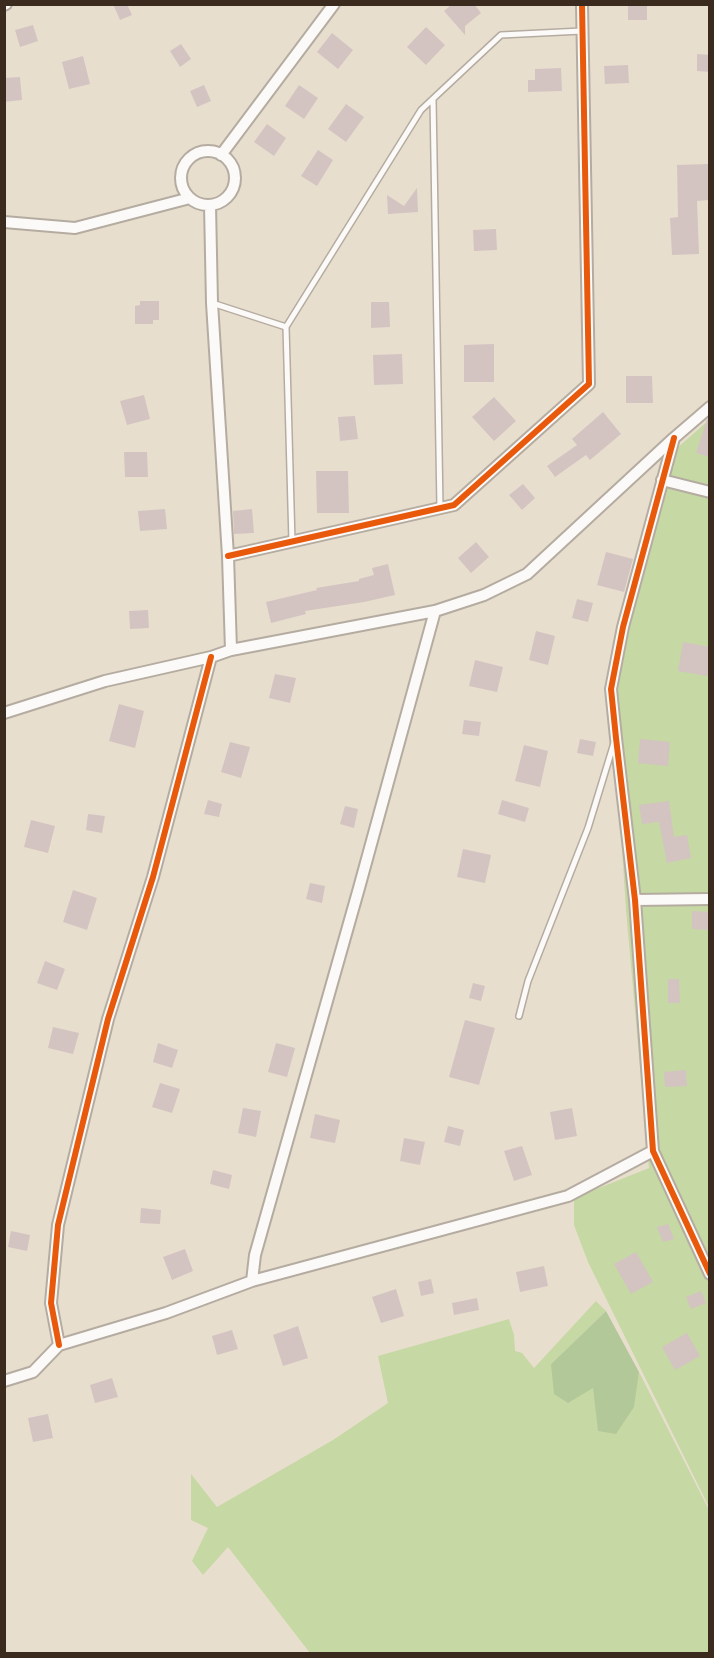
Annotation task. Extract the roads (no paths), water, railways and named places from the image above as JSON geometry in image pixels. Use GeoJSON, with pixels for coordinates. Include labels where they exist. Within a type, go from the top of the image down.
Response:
{"type":"FeatureCollection","features":[{"type":"Feature","properties":{"kind":"street"},"geometry":{"type":"LineString","coordinates":[[221,155],[334,4]]}},
{"type":"Feature","properties":{"kind":"street"},"geometry":{"type":"LineString","coordinates":[[228,556],[454,505],[589,384],[582,4]]}},
{"type":"Feature","properties":{"kind":"street"},"geometry":{"type":"LineString","coordinates":[[213,152],[221,155],[232,167],[235,175],[234,184],[231,192],[219,203],[203,205],[190,198],[185,191],[181,175],[184,166],[196,154],[213,152]]}},
{"type":"Feature","properties":{"kind":"street"},"geometry":{"type":"LineString","coordinates":[[4,222],[75,228],[190,198]]}},
{"type":"Feature","properties":{"kind":"street"},"geometry":{"type":"LineString","coordinates":[[210,205],[212,303],[228,556],[231,650]]}},
{"type":"Feature","properties":{"kind":"street"},"geometry":{"type":"LineString","coordinates":[[4,713],[105,681],[211,657],[231,650],[435,611],[484,595],[526,574],[710,407]]}},
{"type":"Feature","properties":{"kind":"street"},"geometry":{"type":"LineString","coordinates":[[674,438],[623,627],[611,689],[635,900],[652,1151],[710,1274]]}},
{"type":"Feature","properties":{"kind":"street"},"geometry":{"type":"LineString","coordinates":[[662,480],[710,492]]}},
{"type":"Feature","properties":{"kind":"street"},"geometry":{"type":"LineString","coordinates":[[252,1281],[255,1255],[435,611]]}},
{"type":"Feature","properties":{"kind":"street"},"geometry":{"type":"LineString","coordinates":[[59,1345],[51,1303],[58,1225],[108,1019],[153,877],[211,657]]}},
{"type":"Feature","properties":{"kind":"street"},"geometry":{"type":"LineString","coordinates":[[635,900],[710,899]]}},
{"type":"Feature","properties":{"kind":"street"},"geometry":{"type":"LineString","coordinates":[[4,1381],[33,1372],[59,1345],[166,1313],[252,1281],[568,1196],[652,1151]]}},
{"type":"Feature","properties":{"kind":"lane"},"geometry":{"type":"LineString","coordinates":[[292,542],[286,327],[421,110],[501,35],[583,31]]}},
{"type":"Feature","properties":{"kind":"lane"},"geometry":{"type":"LineString","coordinates":[[433,99],[440,508]]}},
{"type":"Feature","properties":{"kind":"lane"},"geometry":{"type":"LineString","coordinates":[[212,303],[286,327]]}},
{"type":"Feature","properties":{"kind":"lane"},"geometry":{"type":"LineString","coordinates":[[519,1016],[528,981],[588,828],[616,738]]}}]}
